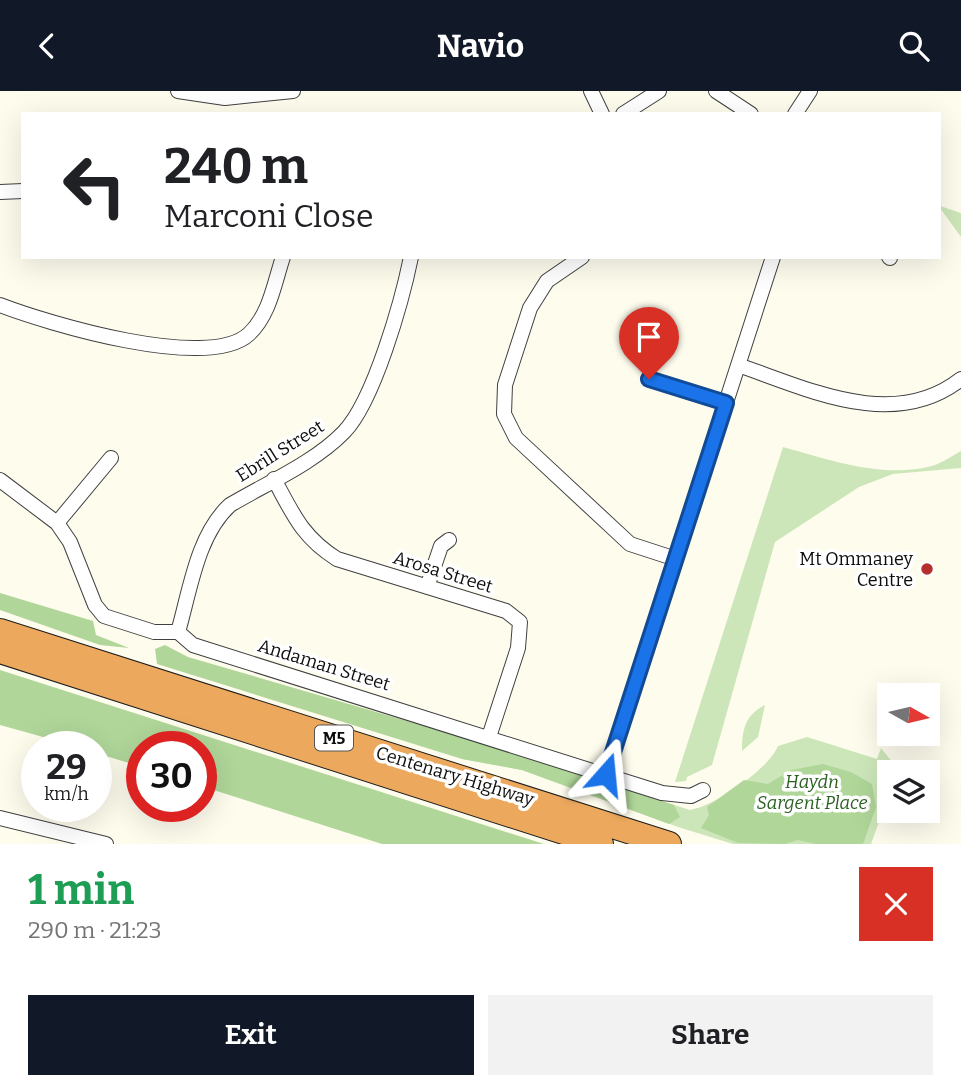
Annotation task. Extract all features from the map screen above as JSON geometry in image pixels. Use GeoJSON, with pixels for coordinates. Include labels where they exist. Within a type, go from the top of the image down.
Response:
{"type":"FeatureCollection","features":[{"type":"Feature","properties":{"kind":"highway","name":"Centenary Highway"},"geometry":{"type":"LineString","coordinates":[[0,631],[669,844]]}},
{"type":"Feature","properties":{"kind":"highway","name":"Centenary Highway"},"geometry":{"type":"LineString","coordinates":[[0,652],[601,844]]}},
{"type":"Feature","properties":{"kind":"street"},"geometry":{"type":"LineString","coordinates":[[178,91],[225,99],[293,91]]}},
{"type":"Feature","properties":{"kind":"street"},"geometry":{"type":"LineString","coordinates":[[591,91],[601,112]]}},
{"type":"Feature","properties":{"kind":"street"},"geometry":{"type":"LineString","coordinates":[[626,112],[659,91]]}},
{"type":"Feature","properties":{"kind":"street"},"geometry":{"type":"LineString","coordinates":[[716,91],[748,112]]}},
{"type":"Feature","properties":{"kind":"street"},"geometry":{"type":"LineString","coordinates":[[796,112],[810,91]]}},
{"type":"Feature","properties":{"kind":"street"},"geometry":{"type":"LineString","coordinates":[[0,192],[21,191]]}},
{"type":"Feature","properties":{"kind":"street"},"geometry":{"type":"LineString","coordinates":[[0,305],[78,332],[147,344],[228,344],[246,337],[264,316],[282,259]]}},
{"type":"Feature","properties":{"kind":"street","name":"Ebrill Street"},"geometry":{"type":"LineString","coordinates":[[178,632],[213,523],[230,505],[320,451],[342,434],[360,413],[371,390],[410,259]]}},
{"type":"Feature","properties":{"kind":"street"},"geometry":{"type":"LineString","coordinates":[[579,259],[547,281],[530,308],[505,385],[504,414],[516,438],[630,544],[676,559]]}},
{"type":"Feature","properties":{"kind":"street"},"geometry":{"type":"LineString","coordinates":[[606,774],[772,259]]}},
{"type":"Feature","properties":{"kind":"street"},"geometry":{"type":"LineString","coordinates":[[738,365],[829,396],[871,406],[913,402],[961,379]]}},
{"type":"Feature","properties":{"kind":"street"},"geometry":{"type":"LineString","coordinates":[[649,379],[726,403]]}},
{"type":"Feature","properties":{"kind":"street"},"geometry":{"type":"LineString","coordinates":[[57,523],[111,458]]}},
{"type":"Feature","properties":{"kind":"street","name":"Arosa Street"},"geometry":{"type":"LineString","coordinates":[[274,479],[302,531],[316,546],[337,559],[506,611],[520,622],[518,648],[489,737]]}},
{"type":"Feature","properties":{"kind":"street","name":"Andaman Street"},"geometry":{"type":"LineString","coordinates":[[0,480],[57,523],[70,543],[95,605],[104,616],[154,632],[178,632],[193,645],[675,795],[691,796],[703,790]]}},
{"type":"Feature","properties":{"kind":"street"},"geometry":{"type":"LineString","coordinates":[[427,587],[441,545],[449,540]]}},
{"type":"Feature","properties":{"kind":"street"},"geometry":{"type":"LineString","coordinates":[[0,818],[106,844]]}},
{"type":"Feature","properties":{"kind":"green space"},"geometry":{"type":"Polygon","coordinates":[[[941,206],[961,213],[961,237],[941,209],[941,206]]]}},
{"type":"Feature","properties":{"kind":"green space"},"geometry":{"type":"Polygon","coordinates":[[[783,447],[857,466],[895,470],[932,466],[961,451],[961,468],[893,474],[859,487],[775,542],[712,765],[687,777],[686,781],[675,782],[783,447]]]}},
{"type":"Feature","properties":{"kind":"green space"},"geometry":{"type":"Polygon","coordinates":[[[0,593],[93,621],[96,635],[129,648],[100,645],[0,610],[0,593]]]}},
{"type":"Feature","properties":{"kind":"green space"},"geometry":{"type":"Polygon","coordinates":[[[165,645],[188,657],[472,740],[674,805],[680,817],[669,824],[522,770],[462,759],[157,664],[155,649],[165,645]]]}},
{"type":"Feature","properties":{"kind":"green space"},"geometry":{"type":"Polygon","coordinates":[[[0,670],[191,731],[126,731],[126,762],[112,758],[112,731],[22,731],[0,725],[0,670]]]}},
{"type":"Feature","properties":{"kind":"green space"},"geometry":{"type":"Polygon","coordinates":[[[765,705],[758,737],[742,751],[743,736],[749,718],[765,705]]]}},
{"type":"Feature","properties":{"kind":"green space","name":"Haydn Sargent Place"},"geometry":{"type":"Polygon","coordinates":[[[807,737],[877,759],[881,748],[890,760],[877,760],[879,823],[871,844],[733,844],[678,827],[522,770],[462,759],[472,740],[690,810],[713,802],[740,785],[764,766],[778,746],[807,737]]]}},
{"type":"Feature","properties":{"kind":"green space"},"geometry":{"type":"Polygon","coordinates":[[[217,739],[544,844],[382,844],[217,791],[217,739]]]}},
{"type":"Feature","properties":{"kind":"green space"},"geometry":{"type":"Polygon","coordinates":[[[823,764],[851,772],[872,784],[876,807],[863,844],[816,844],[798,840],[785,844],[738,843],[701,828],[709,815],[707,807],[744,780],[768,784],[791,770],[823,764]]]}},
{"type":"Feature","properties":{"kind":"place","name":"Mt Ommaney Centre"},"geometry":{"type":"Point","coordinates":[927,569]}},
{"type":"Feature","properties":{"kind":"route"},"geometry":{"type":"LineString","coordinates":[[606,774],[726,403],[649,379]]}}]}
